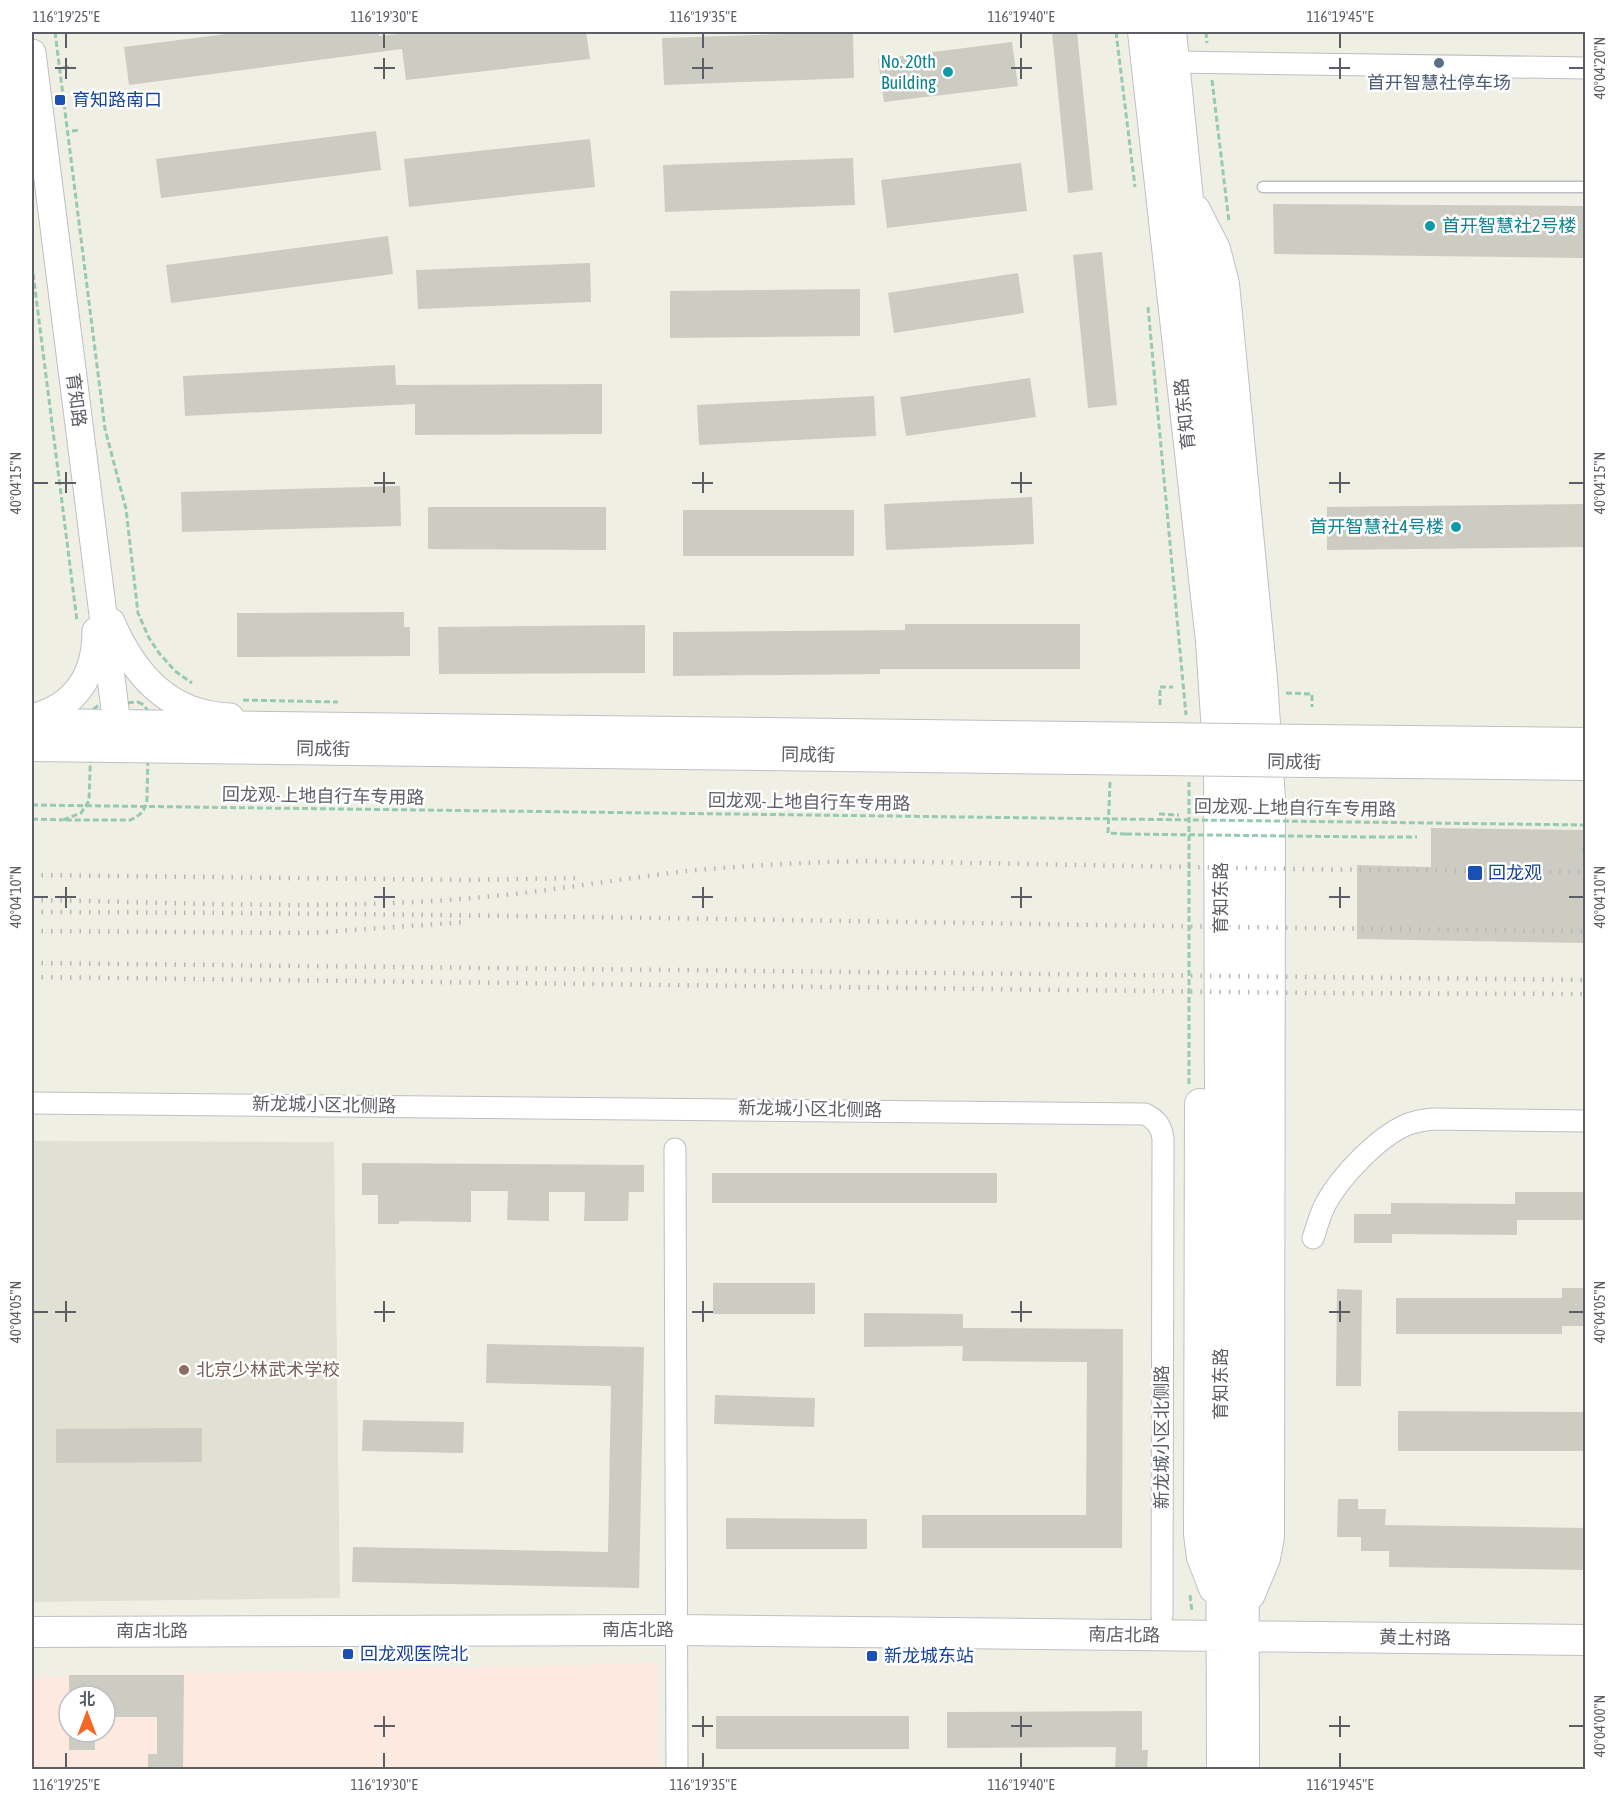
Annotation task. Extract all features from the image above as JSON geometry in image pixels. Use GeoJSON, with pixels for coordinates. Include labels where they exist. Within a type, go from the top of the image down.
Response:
{"type":"FeatureCollection","features":[{"type":"Feature","properties":{"kind":"main road","name":"育知东路"},"geometry":{"type":"LineString","coordinates":[[1143,32],[1160,184],[1237,681],[1242,762],[1233,1626],[1222,1770]]}},
{"type":"Feature","properties":{"kind":"main road","name":"育知东路"},"geometry":{"type":"LineString","coordinates":[[1160,184],[1174,62],[1171,32]]}},
{"type":"Feature","properties":{"kind":"main road"},"geometry":{"type":"LineString","coordinates":[[1160,184],[1155,288],[1195,686],[1200,763],[1199,1534],[1202,1557],[1220,1604],[1233,1626]]}},
{"type":"Feature","properties":{"kind":"main road","name":"同成街"},"geometry":{"type":"LineString","coordinates":[[32,724],[117,736],[1310,751],[1586,765]]}},
{"type":"Feature","properties":{"kind":"main road","name":"同成街"},"geometry":{"type":"LineString","coordinates":[[32,746],[117,736],[396,728],[1164,749]]}},
{"type":"Feature","properties":{"kind":"main road","name":"同成街"},"geometry":{"type":"LineString","coordinates":[[1310,751],[1586,743]]}},
{"type":"Feature","properties":{"kind":"main road","name":"南店北路"},"geometry":{"type":"LineString","coordinates":[[32,1613],[1233,1626]]}},
{"type":"Feature","properties":{"kind":"main road","name":"南店北路"},"geometry":{"type":"LineString","coordinates":[[32,1632],[676,1620],[1162,1616],[1233,1626]]}},
{"type":"Feature","properties":{"kind":"main road","name":"黄土村路"},"geometry":{"type":"LineString","coordinates":[[1233,1626],[1586,1621]]}},
{"type":"Feature","properties":{"kind":"main road","name":"育知东路"},"geometry":{"type":"LineString","coordinates":[[1233,1626],[1244,1770]]}},
{"type":"Feature","properties":{"kind":"main road","name":"黄土村路"},"geometry":{"type":"LineString","coordinates":[[1233,1626],[1586,1640]]}},
{"type":"Feature","properties":{"kind":"street","name":"育知路"},"geometry":{"type":"LineString","coordinates":[[32,53],[117,736]]}},
{"type":"Feature","properties":{"kind":"street"},"geometry":{"type":"LineString","coordinates":[[1174,62],[1586,68]]}},
{"type":"Feature","properties":{"kind":"street"},"geometry":{"type":"LineString","coordinates":[[32,718],[52,711],[73,696],[88,675],[94,658],[96,630],[84,532],[82,453]]}},
{"type":"Feature","properties":{"kind":"street"},"geometry":{"type":"LineString","coordinates":[[98,572],[107,613],[129,656],[149,683],[162,695],[179,705],[213,716],[317,718],[396,728]]}},
{"type":"Feature","properties":{"kind":"street","name":"新龙城小区北侧路"},"geometry":{"type":"LineString","coordinates":[[32,1103],[1145,1114],[1160,1126],[1163,1139],[1162,1616]]}},
{"type":"Feature","properties":{"kind":"street"},"geometry":{"type":"LineString","coordinates":[[1312,1238],[1325,1205],[1348,1170],[1394,1132],[1405,1126],[1433,1119],[1586,1121]]}},
{"type":"Feature","properties":{"kind":"street"},"geometry":{"type":"LineString","coordinates":[[675,1149],[677,1770]]}},
{"type":"Feature","properties":{"kind":"lane"},"geometry":{"type":"LineString","coordinates":[[1263,187],[1586,187]]}},
{"type":"Feature","properties":{"kind":"path"},"geometry":{"type":"LineString","coordinates":[[55,32],[105,429],[126,509],[138,613],[149,638],[164,659],[175,671],[195,685]]}},
{"type":"Feature","properties":{"kind":"path"},"geometry":{"type":"LineString","coordinates":[[1116,32],[1130,157],[1160,184]]}},
{"type":"Feature","properties":{"kind":"path"},"geometry":{"type":"LineString","coordinates":[[63,68],[72,66]]}},
{"type":"Feature","properties":{"kind":"path"},"geometry":{"type":"LineString","coordinates":[[72,131],[80,130]]}},
{"type":"Feature","properties":{"kind":"path"},"geometry":{"type":"LineString","coordinates":[[32,265],[78,630]]}},
{"type":"Feature","properties":{"kind":"path","name":"育知东路"},"geometry":{"type":"LineString","coordinates":[[1148,303],[1186,718]]}},
{"type":"Feature","properties":{"kind":"path"},"geometry":{"type":"LineString","coordinates":[[1160,705],[1160,687],[1173,687]]}},
{"type":"Feature","properties":{"kind":"path"},"geometry":{"type":"LineString","coordinates":[[1281,693],[1312,694],[1312,707]]}},
{"type":"Feature","properties":{"kind":"path"},"geometry":{"type":"LineString","coordinates":[[241,700],[320,701],[347,704]]}},
{"type":"Feature","properties":{"kind":"path"},"geometry":{"type":"LineString","coordinates":[[63,820],[77,816],[88,806],[90,766]]}},
{"type":"Feature","properties":{"kind":"path"},"geometry":{"type":"LineString","coordinates":[[32,819],[135,819],[146,805],[148,767]]}},
{"type":"Feature","properties":{"kind":"path","name":"育知东路"},"geometry":{"type":"LineString","coordinates":[[1189,775],[1189,1091]]}},
{"type":"Feature","properties":{"kind":"path"},"geometry":{"type":"LineString","coordinates":[[1110,777],[1108,833],[1417,837]]}},
{"type":"Feature","properties":{"kind":"path","name":"回龙观-上地自行车专用路"},"geometry":{"type":"LineString","coordinates":[[32,806],[1586,825]]}},
{"type":"Feature","properties":{"kind":"path"},"geometry":{"type":"LineString","coordinates":[[1289,808],[1320,809]]}},
{"type":"Feature","properties":{"kind":"path"},"geometry":{"type":"LineString","coordinates":[[1159,814],[1179,815]]}},
{"type":"Feature","properties":{"kind":"shaded area","name":"北京少林武术学校"},"geometry":{"type":"Polygon","coordinates":[[[32,1141],[334,1142],[340,1598],[32,1602],[32,1141]]]}},
{"type":"Feature","properties":{"kind":"shaded area"},"geometry":{"type":"Polygon","coordinates":[[[658,1663],[658,1769],[32,1769],[32,1677],[658,1663]]]}},
{"type":"Feature","properties":{"kind":"building"},"geometry":{"type":"Polygon","coordinates":[[[242,32],[379,32],[379,36],[417,32],[586,32],[590,59],[406,80],[402,49],[129,85],[124,47],[242,32]]]}},
{"type":"Feature","properties":{"kind":"building"},"geometry":{"type":"Polygon","coordinates":[[[853,32],[854,78],[664,85],[662,38],[853,32]]]}},
{"type":"Feature","properties":{"kind":"building"},"geometry":{"type":"Polygon","coordinates":[[[1052,32],[1077,32],[1093,190],[1068,193],[1052,32]]]}},
{"type":"Feature","properties":{"kind":"building","name":"No. 20th Building"},"geometry":{"type":"Polygon","coordinates":[[[1012,42],[1018,86],[884,102],[878,59],[1012,42]]]}},
{"type":"Feature","properties":{"kind":"building"},"geometry":{"type":"Polygon","coordinates":[[[376,131],[381,170],[161,198],[156,159],[376,131]]]}},
{"type":"Feature","properties":{"kind":"building"},"geometry":{"type":"Polygon","coordinates":[[[590,139],[595,187],[409,207],[404,159],[590,139]]]}},
{"type":"Feature","properties":{"kind":"building"},"geometry":{"type":"Polygon","coordinates":[[[853,158],[855,205],[665,212],[663,165],[853,158]]]}},
{"type":"Feature","properties":{"kind":"building"},"geometry":{"type":"Polygon","coordinates":[[[1021,163],[1027,211],[887,228],[881,180],[1021,163]]]}},
{"type":"Feature","properties":{"kind":"building","name":"首开智慧社2号楼"},"geometry":{"type":"Polygon","coordinates":[[[1273,204],[1586,206],[1586,247],[1584,258],[1274,254],[1273,204]]]}},
{"type":"Feature","properties":{"kind":"building"},"geometry":{"type":"Polygon","coordinates":[[[388,236],[393,274],[171,303],[166,265],[388,236]]]}},
{"type":"Feature","properties":{"kind":"building"},"geometry":{"type":"Polygon","coordinates":[[[1102,252],[1117,405],[1088,408],[1073,255],[1102,252]]]}},
{"type":"Feature","properties":{"kind":"building"},"geometry":{"type":"Polygon","coordinates":[[[590,263],[591,302],[418,309],[416,270],[590,263]]]}},
{"type":"Feature","properties":{"kind":"building"},"geometry":{"type":"Polygon","coordinates":[[[1018,273],[1024,313],[894,333],[888,293],[1018,273]]]}},
{"type":"Feature","properties":{"kind":"building"},"geometry":{"type":"Polygon","coordinates":[[[860,289],[860,336],[670,338],[670,291],[860,289]]]}},
{"type":"Feature","properties":{"kind":"building"},"geometry":{"type":"Polygon","coordinates":[[[395,365],[396,385],[602,384],[602,434],[415,435],[415,404],[185,416],[183,376],[395,365]]]}},
{"type":"Feature","properties":{"kind":"building"},"geometry":{"type":"Polygon","coordinates":[[[1030,378],[1036,417],[906,436],[900,397],[1030,378]]]}},
{"type":"Feature","properties":{"kind":"building"},"geometry":{"type":"Polygon","coordinates":[[[874,396],[876,436],[699,445],[697,405],[874,396]]]}},
{"type":"Feature","properties":{"kind":"building"},"geometry":{"type":"Polygon","coordinates":[[[400,486],[401,526],[182,532],[181,492],[400,486]]]}},
{"type":"Feature","properties":{"kind":"building"},"geometry":{"type":"Polygon","coordinates":[[[1032,497],[1034,544],[886,550],[884,504],[1032,497]]]}},
{"type":"Feature","properties":{"kind":"building","name":"首开智慧社4号楼"},"geometry":{"type":"Polygon","coordinates":[[[1586,504],[1586,547],[1327,550],[1327,507],[1586,504]]]}},
{"type":"Feature","properties":{"kind":"building"},"geometry":{"type":"Polygon","coordinates":[[[428,507],[606,507],[606,550],[428,549],[428,507]]]}},
{"type":"Feature","properties":{"kind":"building"},"geometry":{"type":"Polygon","coordinates":[[[683,510],[854,510],[854,556],[683,556],[683,510]]]}},
{"type":"Feature","properties":{"kind":"building"},"geometry":{"type":"Polygon","coordinates":[[[404,612],[404,627],[410,627],[410,656],[237,657],[237,613],[404,612]]]}},
{"type":"Feature","properties":{"kind":"building"},"geometry":{"type":"Polygon","coordinates":[[[905,624],[1080,624],[1080,669],[880,669],[880,674],[673,676],[673,632],[905,630],[905,624]]]}},
{"type":"Feature","properties":{"kind":"building"},"geometry":{"type":"Polygon","coordinates":[[[645,625],[645,673],[439,674],[438,627],[645,625]]]}},
{"type":"Feature","properties":{"kind":"building"},"geometry":{"type":"Polygon","coordinates":[[[1431,828],[1586,830],[1586,943],[1357,939],[1357,865],[1431,867],[1431,828]]]}},
{"type":"Feature","properties":{"kind":"building"},"geometry":{"type":"Polygon","coordinates":[[[362,1163],[644,1165],[644,1192],[629,1192],[628,1221],[584,1221],[585,1192],[549,1192],[549,1221],[507,1220],[508,1191],[471,1191],[471,1222],[399,1221],[399,1224],[378,1224],[378,1195],[362,1195],[362,1163]]]}},
{"type":"Feature","properties":{"kind":"building"},"geometry":{"type":"Polygon","coordinates":[[[712,1173],[997,1173],[997,1203],[712,1203],[712,1173]]]}},
{"type":"Feature","properties":{"kind":"building"},"geometry":{"type":"Polygon","coordinates":[[[1515,1192],[1586,1192],[1586,1220],[1517,1220],[1517,1235],[1392,1234],[1392,1243],[1354,1243],[1354,1214],[1391,1214],[1391,1203],[1515,1204],[1515,1192]]]}},
{"type":"Feature","properties":{"kind":"building"},"geometry":{"type":"Polygon","coordinates":[[[713,1283],[815,1283],[815,1314],[713,1314],[713,1283]]]}},
{"type":"Feature","properties":{"kind":"building"},"geometry":{"type":"Polygon","coordinates":[[[1562,1288],[1586,1288],[1586,1326],[1562,1326],[1562,1334],[1396,1334],[1396,1298],[1562,1298],[1562,1288]]]}},
{"type":"Feature","properties":{"kind":"building"},"geometry":{"type":"Polygon","coordinates":[[[1337,1289],[1362,1290],[1361,1386],[1336,1386],[1337,1289]]]}},
{"type":"Feature","properties":{"kind":"building"},"geometry":{"type":"Polygon","coordinates":[[[864,1313],[963,1314],[963,1328],[1123,1329],[1122,1548],[922,1548],[922,1515],[1086,1515],[1087,1362],[962,1361],[963,1346],[864,1347],[864,1313]]]}},
{"type":"Feature","properties":{"kind":"building"},"geometry":{"type":"Polygon","coordinates":[[[487,1344],[644,1347],[639,1588],[352,1582],[353,1547],[608,1552],[611,1386],[486,1383],[487,1344]]]}},
{"type":"Feature","properties":{"kind":"building"},"geometry":{"type":"Polygon","coordinates":[[[715,1395],[815,1398],[814,1427],[714,1424],[715,1395]]]}},
{"type":"Feature","properties":{"kind":"building"},"geometry":{"type":"Polygon","coordinates":[[[1398,1411],[1586,1412],[1586,1451],[1398,1451],[1398,1411]]]}},
{"type":"Feature","properties":{"kind":"building"},"geometry":{"type":"Polygon","coordinates":[[[363,1420],[464,1422],[463,1453],[362,1451],[363,1420]]]}},
{"type":"Feature","properties":{"kind":"building"},"geometry":{"type":"Polygon","coordinates":[[[202,1428],[202,1462],[56,1463],[56,1429],[202,1428]]]}},
{"type":"Feature","properties":{"kind":"building"},"geometry":{"type":"Polygon","coordinates":[[[1338,1499],[1358,1499],[1358,1509],[1386,1509],[1385,1525],[1586,1528],[1586,1570],[1389,1567],[1389,1551],[1361,1551],[1361,1537],[1337,1537],[1338,1499]]]}},
{"type":"Feature","properties":{"kind":"building"},"geometry":{"type":"Polygon","coordinates":[[[726,1518],[867,1519],[867,1549],[726,1549],[726,1518]]]}},
{"type":"Feature","properties":{"kind":"building"},"geometry":{"type":"Polygon","coordinates":[[[69,1675],[184,1675],[183,1770],[148,1770],[148,1754],[157,1754],[157,1717],[117,1717],[117,1684],[69,1684],[69,1675]]]}},
{"type":"Feature","properties":{"kind":"building"},"geometry":{"type":"Polygon","coordinates":[[[1142,1711],[1142,1750],[1148,1750],[1147,1770],[1115,1770],[1116,1747],[947,1748],[947,1712],[1142,1711]]]}},
{"type":"Feature","properties":{"kind":"building"},"geometry":{"type":"Polygon","coordinates":[[[716,1716],[909,1716],[909,1749],[716,1749],[716,1716]]]}},
{"type":"Feature","properties":{"kind":"building"},"geometry":{"type":"Polygon","coordinates":[[[69,1744],[95,1744],[95,1750],[69,1750],[69,1744]]]}},
{"type":"Feature","properties":{"kind":"railway"},"geometry":{"type":"LineString","coordinates":[[32,900],[252,905],[417,902],[528,892],[697,870],[870,861],[1586,872]]}},
{"type":"Feature","properties":{"kind":"railway"},"geometry":{"type":"LineString","coordinates":[[32,875],[465,880],[582,878]]}},
{"type":"Feature","properties":{"kind":"railway"},"geometry":{"type":"LineString","coordinates":[[32,912],[1586,931]]}},
{"type":"Feature","properties":{"kind":"railway"},"geometry":{"type":"LineString","coordinates":[[32,931],[311,933],[466,922]]}},
{"type":"Feature","properties":{"kind":"railway"},"geometry":{"type":"LineString","coordinates":[[32,963],[1586,980]]}},
{"type":"Feature","properties":{"kind":"railway"},"geometry":{"type":"LineString","coordinates":[[32,977],[1308,993],[1586,994]]}},
{"type":"Feature","properties":{"kind":"place","name":"首开智慧社停车场"},"geometry":{"type":"Point","coordinates":[1439,63]}},
{"type":"Feature","properties":{"kind":"place","name":"No. 20th Building"},"geometry":{"type":"Point","coordinates":[948,72]}},
{"type":"Feature","properties":{"kind":"place","name":"育知路南口"},"geometry":{"type":"Point","coordinates":[60,100]}},
{"type":"Feature","properties":{"kind":"place","name":"首开智慧社2号楼"},"geometry":{"type":"Point","coordinates":[1430,226]}},
{"type":"Feature","properties":{"kind":"place","name":"首开智慧社4号楼"},"geometry":{"type":"Point","coordinates":[1456,527]}},
{"type":"Feature","properties":{"kind":"place","name":"回龙观"},"geometry":{"type":"Point","coordinates":[1475,873]}},
{"type":"Feature","properties":{"kind":"place","name":"北京少林武术学校"},"geometry":{"type":"Point","coordinates":[184,1370]}},
{"type":"Feature","properties":{"kind":"place","name":"回龙观医院北"},"geometry":{"type":"Point","coordinates":[348,1654]}},
{"type":"Feature","properties":{"kind":"place","name":"新龙城东站"},"geometry":{"type":"Point","coordinates":[872,1656]}}]}
